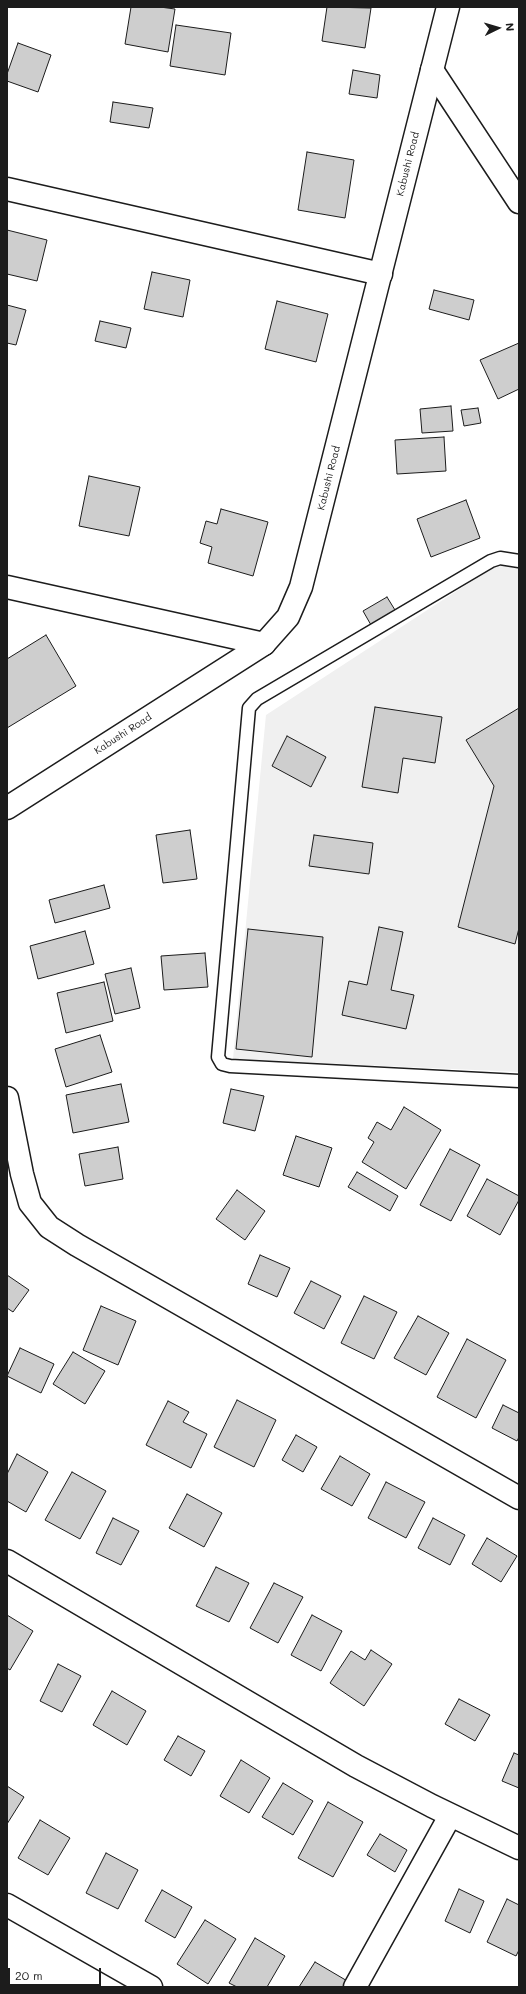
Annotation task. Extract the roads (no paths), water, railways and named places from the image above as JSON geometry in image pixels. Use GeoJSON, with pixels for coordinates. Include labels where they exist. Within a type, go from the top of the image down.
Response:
{"type":"FeatureCollection","features":[{"type":"Feature","properties":{"kind":"street","name":"Kabushi Road"},"geometry":{"type":"LineString","coordinates":[[7,808],[264,644],[288,617],[301,587],[448,7]]}},
{"type":"Feature","properties":{"kind":"street"},"geometry":{"type":"LineString","coordinates":[[432,70],[519,202]]}},
{"type":"Feature","properties":{"kind":"street"},"geometry":{"type":"LineString","coordinates":[[7,189],[381,274]]}},
{"type":"Feature","properties":{"kind":"street"},"geometry":{"type":"LineString","coordinates":[[7,587],[264,644]]}},
{"type":"Feature","properties":{"kind":"street"},"geometry":{"type":"LineString","coordinates":[[7,1098],[22,1174],[30,1204],[49,1227],[77,1245],[519,1498]]}},
{"type":"Feature","properties":{"kind":"street"},"geometry":{"type":"LineString","coordinates":[[7,1561],[356,1766],[450,1816],[519,1848]]}},
{"type":"Feature","properties":{"kind":"street"},"geometry":{"type":"LineString","coordinates":[[355,1987],[450,1816]]}},
{"type":"Feature","properties":{"kind":"street"},"geometry":{"type":"LineString","coordinates":[[7,1905],[151,1987]]}},
{"type":"Feature","properties":{"kind":"lane"},"geometry":{"type":"LineString","coordinates":[[519,561],[500,558],[490,561],[257,699],[249,708],[218,1057],[222,1064],[230,1066],[519,1082]]}}]}
